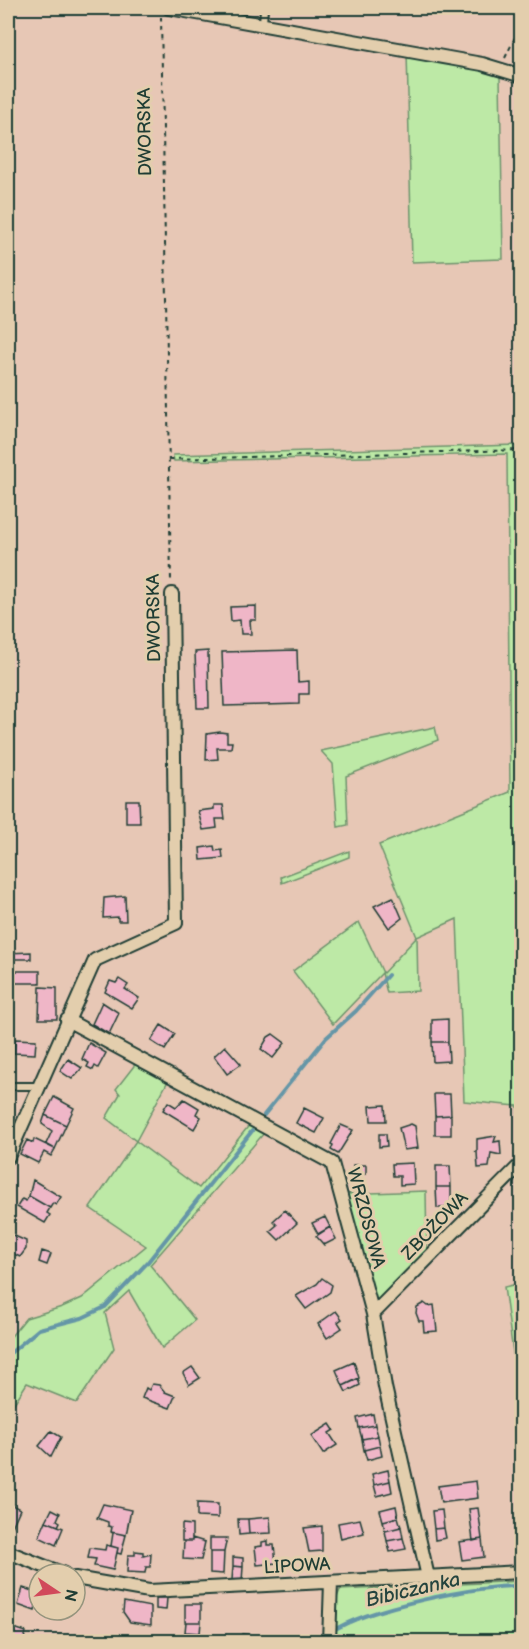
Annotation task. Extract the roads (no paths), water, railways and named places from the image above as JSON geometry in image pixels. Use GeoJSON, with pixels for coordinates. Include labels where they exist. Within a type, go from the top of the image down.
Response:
{"type":"FeatureCollection","features":[{"type":"Feature","properties":{"kind":"street"},"geometry":{"type":"LineString","coordinates":[[169,8],[500,69],[522,76]]}},
{"type":"Feature","properties":{"kind":"street","name":"DWORSKA"},"geometry":{"type":"LineString","coordinates":[[8,1157],[67,1020],[99,957],[176,922],[172,594]]}},
{"type":"Feature","properties":{"kind":"street","name":"WRZOSOWA"},"geometry":{"type":"LineString","coordinates":[[67,1020],[332,1163],[373,1314],[385,1387],[429,1577]]}},
{"type":"Feature","properties":{"kind":"street","name":"ZBOŻOWA"},"geometry":{"type":"LineString","coordinates":[[373,1314],[522,1163]]}},
{"type":"Feature","properties":{"kind":"street"},"geometry":{"type":"LineString","coordinates":[[8,1552],[33,1562]]}},
{"type":"Feature","properties":{"kind":"street","name":"LIPOWA"},"geometry":{"type":"LineString","coordinates":[[87,1580],[149,1591],[522,1572]]}},
{"type":"Feature","properties":{"kind":"street"},"geometry":{"type":"LineString","coordinates":[[329,1641],[331,1582]]}},
{"type":"Feature","properties":{"kind":"lane"},"geometry":{"type":"LineString","coordinates":[[264,8],[264,24]]}},
{"type":"Feature","properties":{"kind":"lane"},"geometry":{"type":"LineString","coordinates":[[8,1086],[38,1086]]}},
{"type":"Feature","properties":{"kind":"waterway"},"geometry":{"type":"LineString","coordinates":[[264,1115],[326,1038],[356,1011],[388,975]]}},
{"type":"Feature","properties":{"kind":"waterway"},"geometry":{"type":"LineString","coordinates":[[8,1355],[39,1329],[82,1318],[105,1307],[147,1263],[252,1131]]}},
{"type":"Feature","properties":{"kind":"waterway","name":"Bibiczanka"},"geometry":{"type":"LineString","coordinates":[[331,1632],[369,1615],[424,1600],[479,1589],[522,1586]]}},
{"type":"Feature","properties":{"kind":"waterway","name":"Bibiczanka"},"geometry":{"type":"LineString","coordinates":[[317,1642],[325,1636]]}}]}
